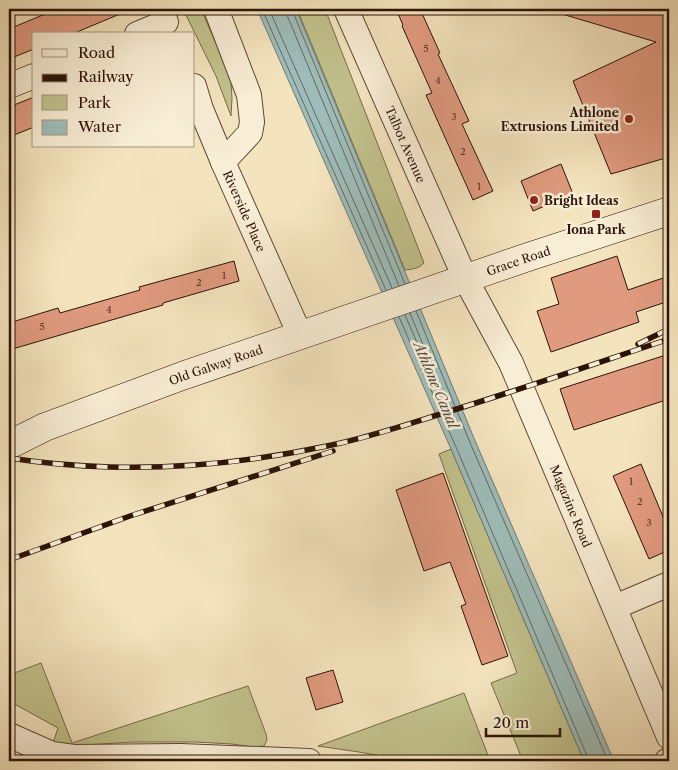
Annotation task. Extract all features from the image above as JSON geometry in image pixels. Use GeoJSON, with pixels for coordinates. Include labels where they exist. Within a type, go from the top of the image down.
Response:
{"type":"FeatureCollection","features":[{"type":"Feature","properties":{"kind":"main road","name":"Grace Road"},"geometry":{"type":"LineString","coordinates":[[426,292],[669,211]]}},
{"type":"Feature","properties":{"kind":"main road","name":"Old Galway Road"},"geometry":{"type":"LineString","coordinates":[[9,445],[46,427],[173,379],[426,292]]}},
{"type":"Feature","properties":{"kind":"street"},"geometry":{"type":"LineString","coordinates":[[216,9],[249,95],[252,122],[250,134],[223,162]]}},
{"type":"Feature","properties":{"kind":"street","name":"Talbot Avenue"},"geometry":{"type":"LineString","coordinates":[[346,9],[465,278]]}},
{"type":"Feature","properties":{"kind":"street"},"geometry":{"type":"LineString","coordinates":[[141,32],[166,21]]}},
{"type":"Feature","properties":{"kind":"street"},"geometry":{"type":"LineString","coordinates":[[9,86],[32,77]]}},
{"type":"Feature","properties":{"kind":"street","name":"Riverside Place"},"geometry":{"type":"LineString","coordinates":[[195,89],[223,162],[300,335]]}},
{"type":"Feature","properties":{"kind":"street","name":"Magazine Road"},"geometry":{"type":"LineString","coordinates":[[465,278],[511,363],[669,737]]}},
{"type":"Feature","properties":{"kind":"street"},"geometry":{"type":"LineString","coordinates":[[615,607],[669,584]]}},
{"type":"Feature","properties":{"kind":"street"},"geometry":{"type":"LineString","coordinates":[[9,735],[44,751],[62,756],[180,756],[309,761]]}},
{"type":"Feature","properties":{"kind":"green space"},"geometry":{"type":"Polygon","coordinates":[[[183,9],[201,9],[231,83],[231,116],[216,76],[183,9]]]}},
{"type":"Feature","properties":{"kind":"green space"},"geometry":{"type":"Polygon","coordinates":[[[297,9],[325,9],[424,263],[417,268],[405,270],[297,9]]]}},
{"type":"Feature","properties":{"kind":"green space"},"geometry":{"type":"Polygon","coordinates":[[[451,449],[584,761],[523,761],[491,683],[517,673],[439,454],[451,449]]]}},
{"type":"Feature","properties":{"kind":"green space"},"geometry":{"type":"Polygon","coordinates":[[[41,663],[72,743],[248,686],[267,740],[264,746],[253,747],[196,742],[132,742],[68,748],[53,743],[58,728],[9,701],[9,675],[41,663]]]}},
{"type":"Feature","properties":{"kind":"green space"},"geometry":{"type":"Polygon","coordinates":[[[464,693],[489,761],[409,761],[318,746],[464,693]]]}},
{"type":"Feature","properties":{"kind":"water","name":"Athlone Canal"},"geometry":{"type":"Polygon","coordinates":[[[257,9],[296,9],[476,443],[614,761],[584,761],[451,449],[257,9]]]}},
{"type":"Feature","properties":{"kind":"building"},"geometry":{"type":"Polygon","coordinates":[[[57,9],[132,9],[77,32],[32,32],[32,50],[9,59],[9,29],[57,9]]]}},
{"type":"Feature","properties":{"kind":"building"},"geometry":{"type":"Polygon","coordinates":[[[396,9],[420,9],[440,53],[438,54],[469,121],[462,124],[493,191],[473,200],[426,95],[432,93],[396,9]]]}},
{"type":"Feature","properties":{"kind":"building","name":"Athlone Extrusions Limited"},"geometry":{"type":"Polygon","coordinates":[[[562,9],[669,9],[669,157],[611,174],[573,81],[656,42],[562,14],[562,9]]]}},
{"type":"Feature","properties":{"kind":"building"},"geometry":{"type":"Polygon","coordinates":[[[32,98],[32,128],[9,137],[9,107],[32,98]]]}},
{"type":"Feature","properties":{"kind":"building"},"geometry":{"type":"Polygon","coordinates":[[[561,164],[573,194],[533,211],[521,181],[561,164]]]}},
{"type":"Feature","properties":{"kind":"building"},"geometry":{"type":"Polygon","coordinates":[[[617,256],[628,290],[669,276],[669,301],[636,312],[639,322],[551,352],[537,311],[559,304],[551,278],[617,256]]]}},
{"type":"Feature","properties":{"kind":"building"},"geometry":{"type":"Polygon","coordinates":[[[234,261],[239,281],[9,350],[9,323],[58,308],[60,313],[140,290],[139,287],[234,261]]]}},
{"type":"Feature","properties":{"kind":"building"},"geometry":{"type":"Polygon","coordinates":[[[669,354],[669,399],[574,430],[560,389],[669,354]]]}},
{"type":"Feature","properties":{"kind":"building"},"geometry":{"type":"Polygon","coordinates":[[[641,464],[669,531],[669,550],[649,559],[613,476],[641,464]]]}},
{"type":"Feature","properties":{"kind":"building"},"geometry":{"type":"Polygon","coordinates":[[[443,473],[508,656],[482,665],[461,606],[466,604],[450,562],[424,571],[396,490],[443,473]]]}},
{"type":"Feature","properties":{"kind":"building"},"geometry":{"type":"Polygon","coordinates":[[[333,670],[343,702],[316,710],[306,678],[333,670]]]}},
{"type":"Feature","properties":{"kind":"railway"},"geometry":{"type":"LineString","coordinates":[[638,344],[669,329]]}},
{"type":"Feature","properties":{"kind":"railway"},"geometry":{"type":"LineString","coordinates":[[9,458],[85,466],[165,467],[246,460],[300,451],[357,439],[400,427],[669,339]]}},
{"type":"Feature","properties":{"kind":"railway"},"geometry":{"type":"LineString","coordinates":[[9,560],[130,516],[333,451]]}},
{"type":"Feature","properties":{"kind":"place","name":"Athlone Extrusions Limited"},"geometry":{"type":"Point","coordinates":[629,119]}},
{"type":"Feature","properties":{"kind":"place","name":"Bright Ideas"},"geometry":{"type":"Point","coordinates":[534,200]}},
{"type":"Feature","properties":{"kind":"place","name":"Iona Park"},"geometry":{"type":"Point","coordinates":[596,214]}}]}
